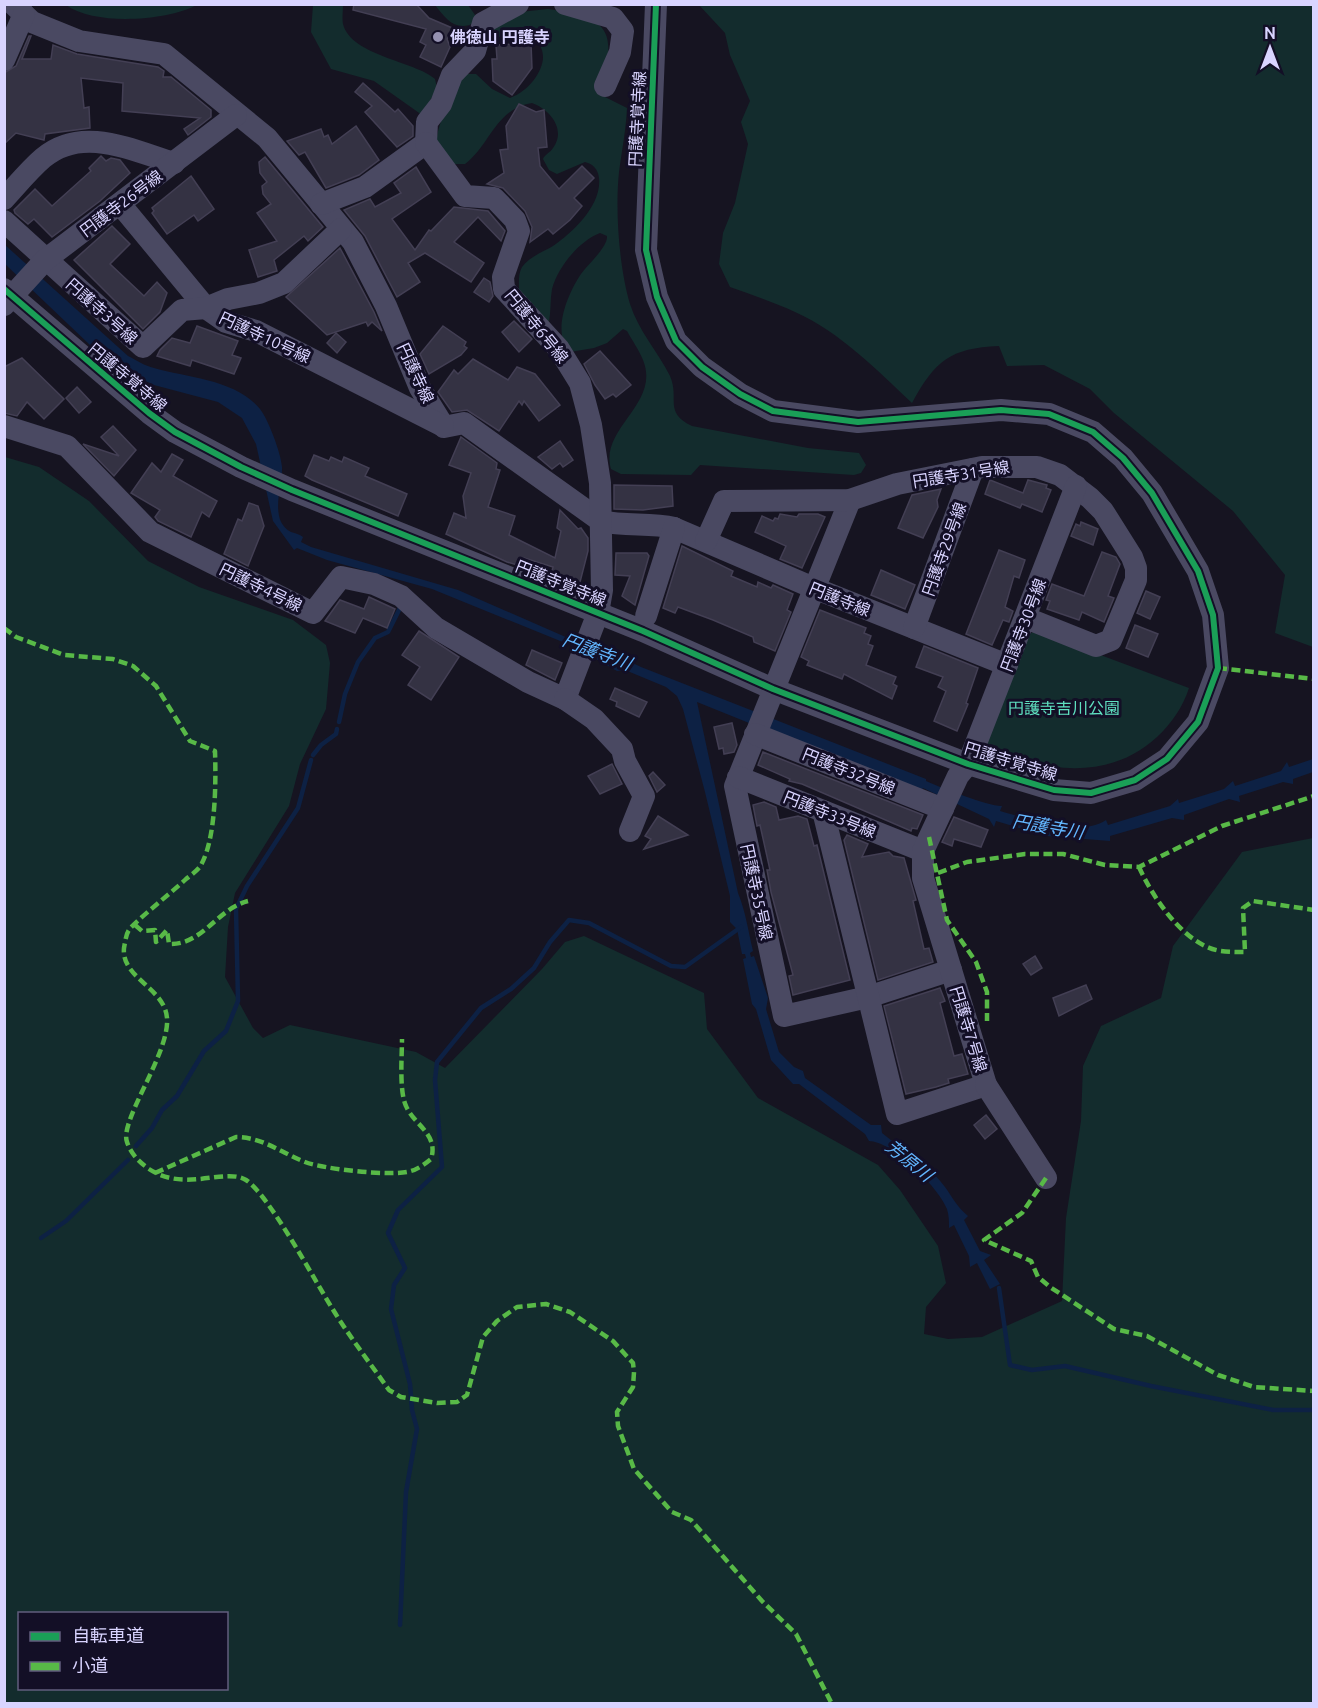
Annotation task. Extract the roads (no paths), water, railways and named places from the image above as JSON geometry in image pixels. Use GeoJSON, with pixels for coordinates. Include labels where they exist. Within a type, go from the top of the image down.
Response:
{"type":"FeatureCollection","features":[{"type":"Feature","properties":{"kind":"street"},"geometry":{"type":"LineString","coordinates":[[321,204],[365,187],[426,142],[427,122],[441,104],[452,75],[475,51],[483,23],[518,4]]}},
{"type":"Feature","properties":{"kind":"street"},"geometry":{"type":"LineString","coordinates":[[565,4],[613,18],[623,31],[620,52],[605,86]]}},
{"type":"Feature","properties":{"kind":"street","name":"円護寺覚寺線"},"geometry":{"type":"LineString","coordinates":[[10,294],[166,426],[292,490],[598,613],[771,696],[963,770],[1054,790],[1091,793],[1135,780],[1167,759],[1198,722],[1218,668],[1213,615],[1198,571],[1152,493],[1123,458],[1093,432],[1048,414],[1001,410],[858,422],[773,411],[740,394],[702,367],[676,341],[657,297],[646,250],[656,4]]}},
{"type":"Feature","properties":{"kind":"street"},"geometry":{"type":"LineString","coordinates":[[4,60],[19,9]]}},
{"type":"Feature","properties":{"kind":"street","name":"円護寺線"},"geometry":{"type":"LineString","coordinates":[[19,9],[32,22],[79,41],[164,54],[267,138],[353,242],[370,271],[420,388],[444,427],[464,423],[601,521],[619,525],[654,523],[674,528],[814,588],[1007,665]]}},
{"type":"Feature","properties":{"kind":"street","name":"円護寺26号線"},"geometry":{"type":"LineString","coordinates":[[10,294],[40,264],[236,115]]}},
{"type":"Feature","properties":{"kind":"street"},"geometry":{"type":"LineString","coordinates":[[4,199],[44,157],[81,140],[98,141],[174,163]]}},
{"type":"Feature","properties":{"kind":"street","name":"円護寺6号線"},"geometry":{"type":"LineString","coordinates":[[426,142],[465,196],[494,198],[515,220],[519,231],[503,277],[504,290],[558,349],[580,383],[593,437],[600,483],[601,521]]}},
{"type":"Feature","properties":{"kind":"street","name":"円護寺10号線"},"geometry":{"type":"LineString","coordinates":[[120,204],[206,308],[226,322],[256,331],[444,427]]}},
{"type":"Feature","properties":{"kind":"street"},"geometry":{"type":"LineString","coordinates":[[4,221],[40,264]]}},
{"type":"Feature","properties":{"kind":"street","name":"円護寺3号線"},"geometry":{"type":"LineString","coordinates":[[40,264],[143,347],[183,310],[206,308],[228,299],[259,293],[284,283],[341,229]]}},
{"type":"Feature","properties":{"kind":"street","name":"円護寺4号線"},"geometry":{"type":"LineString","coordinates":[[4,426],[67,447],[150,532],[313,613],[341,577],[374,584],[401,596],[436,628],[528,682],[565,699]]}},
{"type":"Feature","properties":{"kind":"street","name":"円護寺31号線"},"geometry":{"type":"LineString","coordinates":[[706,541],[724,501],[850,500],[897,484],[973,469],[1004,465],[1037,466],[1060,475],[1076,486],[1103,511],[1131,557],[1136,568],[1136,580],[1111,640],[1104,645],[1096,646],[1026,618]]}},
{"type":"Feature","properties":{"kind":"street","name":"円護寺29号線"},"geometry":{"type":"LineString","coordinates":[[914,628],[973,469]]}},
{"type":"Feature","properties":{"kind":"street","name":"円護寺30号線"},"geometry":{"type":"LineString","coordinates":[[963,770],[1026,618],[1076,486]]}},
{"type":"Feature","properties":{"kind":"street","name":"円護寺35号線"},"geometry":{"type":"LineString","coordinates":[[850,500],[735,786],[784,1016],[868,997]]}},
{"type":"Feature","properties":{"kind":"street"},"geometry":{"type":"LineString","coordinates":[[601,521],[602,590],[598,613],[565,699],[594,719],[622,749],[625,761],[644,796],[630,831]]}},
{"type":"Feature","properties":{"kind":"street"},"geometry":{"type":"LineString","coordinates":[[646,616],[674,528]]}},
{"type":"Feature","properties":{"kind":"street","name":"円護寺32号線"},"geometry":{"type":"LineString","coordinates":[[756,734],[945,806]]}},
{"type":"Feature","properties":{"kind":"street"},"geometry":{"type":"LineString","coordinates":[[922,851],[963,770]]}},
{"type":"Feature","properties":{"kind":"street","name":"円護寺33号線"},"geometry":{"type":"LineString","coordinates":[[738,777],[922,851]]}},
{"type":"Feature","properties":{"kind":"street","name":"円護寺7号線"},"geometry":{"type":"LineString","coordinates":[[823,811],[897,1114],[986,1085],[923,878],[922,851]]}},
{"type":"Feature","properties":{"kind":"street"},"geometry":{"type":"LineString","coordinates":[[868,997],[951,970]]}},
{"type":"Feature","properties":{"kind":"street"},"geometry":{"type":"LineString","coordinates":[[986,1085],[1046,1178]]}},
{"type":"Feature","properties":{"kind":"water","name":"円護寺川"},"geometry":{"type":"Polygon","coordinates":[[[4,244],[128,356],[151,367],[224,385],[250,399],[260,409],[270,428],[281,461],[282,474],[278,502],[280,519],[291,532],[303,537],[301,542],[311,547],[458,590],[577,642],[591,643],[641,667],[926,779],[942,788],[1002,806],[1000,811],[1039,822],[1082,827],[1106,820],[1108,825],[1170,806],[1178,799],[1179,803],[1224,789],[1233,781],[1235,786],[1281,771],[1287,762],[1289,767],[1313,759],[1313,772],[1293,779],[1293,784],[1283,782],[1239,796],[1240,802],[1229,799],[1184,815],[1184,820],[1172,818],[1110,836],[1110,841],[1047,836],[996,821],[994,827],[989,819],[923,788],[921,792],[697,702],[738,893],[753,951],[750,953],[751,957],[754,956],[768,998],[766,1009],[779,1052],[794,1067],[803,1071],[805,1078],[871,1125],[881,1125],[882,1133],[906,1152],[908,1150],[932,1172],[968,1216],[964,1220],[980,1251],[991,1255],[984,1260],[1000,1284],[990,1289],[977,1263],[970,1267],[969,1256],[954,1225],[949,1228],[949,1216],[942,1199],[913,1166],[889,1148],[869,1141],[865,1134],[799,1084],[793,1084],[771,1060],[756,1009],[752,1004],[743,959],[746,958],[745,954],[742,954],[737,929],[730,922],[730,896],[705,792],[683,709],[677,696],[666,687],[625,670],[617,671],[575,647],[432,589],[327,560],[297,548],[294,550],[273,521],[256,444],[242,418],[218,402],[154,385],[111,365],[5,264],[4,244]]]}},
{"type":"Feature","properties":{"kind":"waterway"},"geometry":{"type":"LineString","coordinates":[[339,722],[345,694],[358,662],[375,638],[388,632],[401,606]]}},
{"type":"Feature","properties":{"kind":"waterway"},"geometry":{"type":"LineString","coordinates":[[313,755],[321,745],[336,734],[337,729]]}},
{"type":"Feature","properties":{"kind":"waterway"},"geometry":{"type":"LineString","coordinates":[[136,1146],[152,1128],[162,1110],[177,1096],[204,1051],[226,1031],[238,1001],[236,909],[247,886],[298,808],[311,760]]}},
{"type":"Feature","properties":{"kind":"waterway"},"geometry":{"type":"LineString","coordinates":[[400,1625],[406,1492],[417,1429],[412,1410],[410,1384],[391,1309],[394,1285],[405,1268],[388,1233],[398,1210],[442,1167],[435,1080],[437,1062],[481,1008],[511,989],[534,968],[550,942],[569,920],[589,923],[671,966],[685,967],[741,927]]}},
{"type":"Feature","properties":{"kind":"waterway"},"geometry":{"type":"LineString","coordinates":[[41,1238],[66,1221],[128,1160]]}},
{"type":"Feature","properties":{"kind":"waterway","name":"芳原川"},"geometry":{"type":"LineString","coordinates":[[999,1288],[1010,1365],[1032,1370],[1065,1366],[1273,1410],[1314,1410]]}},
{"type":"Feature","properties":{"kind":"place","name":"佛徳山 円護寺"},"geometry":{"type":"Point","coordinates":[438,37]}},
{"type":"Feature","properties":{"kind":"park label","name":"円護寺吉川公園"},"geometry":{"type":"Point","coordinates":[1064,708]}}]}
